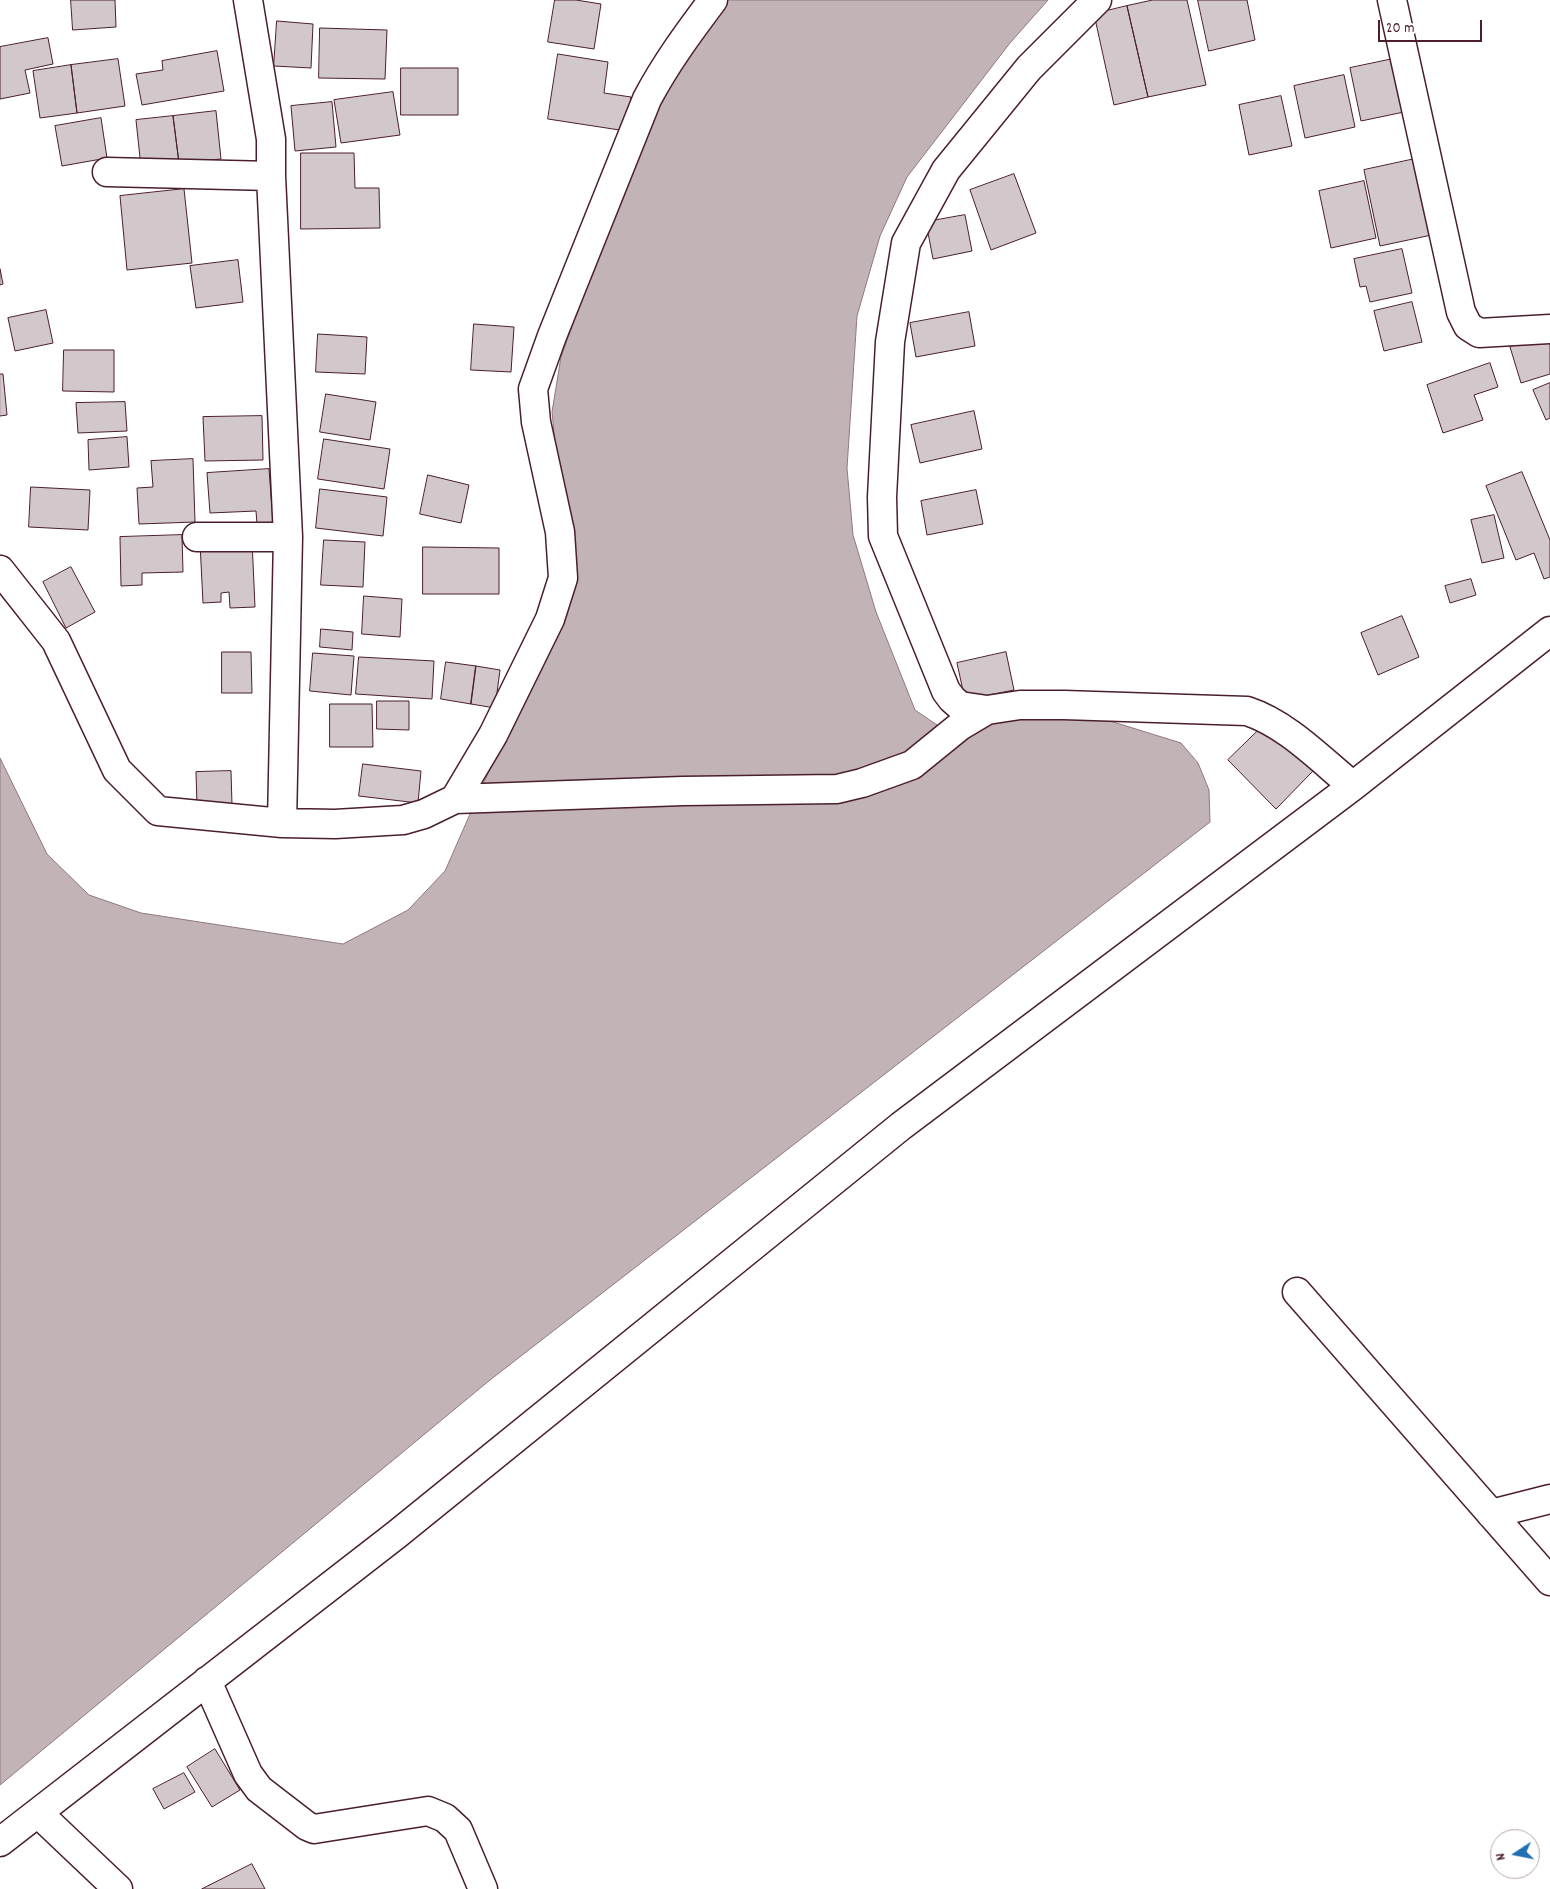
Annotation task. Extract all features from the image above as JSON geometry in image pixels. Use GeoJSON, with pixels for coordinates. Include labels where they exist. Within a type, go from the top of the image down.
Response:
{"type":"FeatureCollection","features":[{"type":"Feature","properties":{"kind":"street"},"geometry":{"type":"LineString","coordinates":[[248,0],[271,139],[271,176],[288,537],[282,823]]}},
{"type":"Feature","properties":{"kind":"street"},"geometry":{"type":"LineString","coordinates":[[460,799],[550,619],[562,578],[560,532],[536,422],[534,389],[552,336],[647,98],[661,72],[713,0]]}},
{"type":"Feature","properties":{"kind":"street"},"geometry":{"type":"LineString","coordinates":[[981,713],[960,706],[952,700],[946,691],[883,536],[882,497],[892,332],[906,243],[946,170],[1029,68],[1097,0]]}},
{"type":"Feature","properties":{"kind":"street"},"geometry":{"type":"LineString","coordinates":[[1392,0],[1461,312],[1468,326],[1479,333],[1550,329]]}},
{"type":"Feature","properties":{"kind":"street"},"geometry":{"type":"LineString","coordinates":[[107,172],[271,176]]}},
{"type":"Feature","properties":{"kind":"street"},"geometry":{"type":"LineString","coordinates":[[197,537],[288,537]]}},
{"type":"Feature","properties":{"kind":"street"},"geometry":{"type":"LineString","coordinates":[[0,570],[56,641],[117,770],[158,811],[282,823],[335,824],[403,820],[424,814],[460,799],[683,791],[836,789],[862,783],[912,765],[960,726],[981,713],[1020,706],[1064,705],[1247,711],[1264,716],[1279,725],[1353,786]]}},
{"type":"Feature","properties":{"kind":"street"},"geometry":{"type":"LineString","coordinates":[[0,1842],[396,1535],[901,1126],[1353,786],[1550,631]]}},
{"type":"Feature","properties":{"kind":"street"},"geometry":{"type":"LineString","coordinates":[[1297,1292],[1550,1581]]}},
{"type":"Feature","properties":{"kind":"street"},"geometry":{"type":"LineString","coordinates":[[1492,1514],[1550,1499]]}},
{"type":"Feature","properties":{"kind":"street"},"geometry":{"type":"LineString","coordinates":[[207,1681],[248,1774],[259,1789],[307,1826],[314,1828],[428,1811],[445,1818],[458,1830],[483,1889]]}},
{"type":"Feature","properties":{"kind":"street"},"geometry":{"type":"LineString","coordinates":[[38,1813],[118,1889]]}},
{"type":"Feature","properties":{"kind":"shaded area"},"geometry":{"type":"Polygon","coordinates":[[[727,0],[1048,0],[1010,43],[907,177],[880,236],[857,316],[847,468],[853,535],[876,612],[915,710],[940,727],[1063,714],[1110,721],[1181,743],[1198,763],[1209,790],[1210,822],[490,1380],[0,1785],[0,758],[47,854],[89,895],[141,913],[343,944],[408,910],[445,871],[553,625],[569,582],[552,412],[561,357],[632,160],[669,75],[727,0]]]}},
{"type":"Feature","properties":{"kind":"building"},"geometry":{"type":"Polygon","coordinates":[[[71,0],[115,0],[116,27],[73,30],[71,0]]]}},
{"type":"Feature","properties":{"kind":"building"},"geometry":{"type":"Polygon","coordinates":[[[555,0],[576,0],[601,4],[594,49],[548,42],[555,0]]]}},
{"type":"Feature","properties":{"kind":"building"},"geometry":{"type":"Polygon","coordinates":[[[1153,0],[1187,0],[1206,85],[1148,97],[1127,6],[1153,0]]]}},
{"type":"Feature","properties":{"kind":"building"},"geometry":{"type":"Polygon","coordinates":[[[1198,0],[1247,0],[1255,40],[1209,51],[1198,0]]]}},
{"type":"Feature","properties":{"kind":"building"},"geometry":{"type":"Polygon","coordinates":[[[1127,6],[1148,97],[1114,105],[1094,14],[1127,6]]]}},
{"type":"Feature","properties":{"kind":"building"},"geometry":{"type":"Polygon","coordinates":[[[277,21],[313,24],[311,68],[274,66],[277,21]]]}},
{"type":"Feature","properties":{"kind":"building"},"geometry":{"type":"Polygon","coordinates":[[[320,28],[387,30],[385,79],[319,78],[320,28]]]}},
{"type":"Feature","properties":{"kind":"building"},"geometry":{"type":"Polygon","coordinates":[[[48,38],[53,64],[25,70],[30,93],[0,99],[0,47],[48,38]]]}},
{"type":"Feature","properties":{"kind":"building"},"geometry":{"type":"Polygon","coordinates":[[[217,51],[224,91],[142,105],[136,74],[163,70],[162,61],[217,51]]]}},
{"type":"Feature","properties":{"kind":"building"},"geometry":{"type":"Polygon","coordinates":[[[558,54],[608,62],[604,93],[631,97],[626,131],[548,119],[558,54]]]}},
{"type":"Feature","properties":{"kind":"building"},"geometry":{"type":"Polygon","coordinates":[[[118,59],[125,106],[77,113],[71,65],[118,59]]]}},
{"type":"Feature","properties":{"kind":"building"},"geometry":{"type":"Polygon","coordinates":[[[1393,59],[1404,112],[1361,121],[1350,68],[1393,59]]]}},
{"type":"Feature","properties":{"kind":"building"},"geometry":{"type":"Polygon","coordinates":[[[71,65],[77,113],[40,118],[33,71],[71,65]]]}},
{"type":"Feature","properties":{"kind":"building"},"geometry":{"type":"Polygon","coordinates":[[[401,68],[458,68],[458,115],[401,115],[401,68]]]}},
{"type":"Feature","properties":{"kind":"building"},"geometry":{"type":"Polygon","coordinates":[[[1344,75],[1355,127],[1305,138],[1294,86],[1344,75]]]}},
{"type":"Feature","properties":{"kind":"building"},"geometry":{"type":"Polygon","coordinates":[[[393,92],[400,135],[341,143],[334,100],[393,92]]]}},
{"type":"Feature","properties":{"kind":"building"},"geometry":{"type":"Polygon","coordinates":[[[1281,96],[1292,146],[1249,155],[1239,105],[1281,96]]]}},
{"type":"Feature","properties":{"kind":"building"},"geometry":{"type":"Polygon","coordinates":[[[332,102],[336,147],[295,151],[291,106],[332,102]]]}},
{"type":"Feature","properties":{"kind":"building"},"geometry":{"type":"Polygon","coordinates":[[[216,111],[221,159],[179,163],[173,116],[216,111]]]}},
{"type":"Feature","properties":{"kind":"building"},"geometry":{"type":"Polygon","coordinates":[[[173,116],[179,163],[141,167],[136,120],[173,116]]]}},
{"type":"Feature","properties":{"kind":"building"},"geometry":{"type":"Polygon","coordinates":[[[101,118],[107,158],[62,166],[55,126],[101,118]]]}},
{"type":"Feature","properties":{"kind":"building"},"geometry":{"type":"Polygon","coordinates":[[[301,153],[354,153],[355,188],[379,188],[380,228],[301,229],[301,153]]]}},
{"type":"Feature","properties":{"kind":"building"},"geometry":{"type":"Polygon","coordinates":[[[1424,157],[1441,233],[1380,246],[1364,170],[1424,157]]]}},
{"type":"Feature","properties":{"kind":"building"},"geometry":{"type":"Polygon","coordinates":[[[1014,174],[1036,233],[991,250],[970,190],[1014,174]]]}},
{"type":"Feature","properties":{"kind":"building"},"geometry":{"type":"Polygon","coordinates":[[[1364,181],[1376,238],[1331,248],[1319,191],[1364,181]]]}},
{"type":"Feature","properties":{"kind":"building"},"geometry":{"type":"Polygon","coordinates":[[[184,189],[192,263],[127,270],[120,196],[184,189]]]}},
{"type":"Feature","properties":{"kind":"building"},"geometry":{"type":"Polygon","coordinates":[[[965,215],[972,251],[933,259],[926,222],[965,215]]]}},
{"type":"Feature","properties":{"kind":"building"},"geometry":{"type":"Polygon","coordinates":[[[1402,249],[1412,293],[1370,302],[1366,286],[1360,287],[1354,259],[1402,249]]]}},
{"type":"Feature","properties":{"kind":"building"},"geometry":{"type":"Polygon","coordinates":[[[238,260],[243,302],[196,308],[190,266],[238,260]]]}},
{"type":"Feature","properties":{"kind":"building"},"geometry":{"type":"Polygon","coordinates":[[[0,269],[3,284],[0,285],[0,269]]]}},
{"type":"Feature","properties":{"kind":"building"},"geometry":{"type":"Polygon","coordinates":[[[1412,302],[1422,342],[1384,351],[1374,311],[1412,302]]]}},
{"type":"Feature","properties":{"kind":"building"},"geometry":{"type":"Polygon","coordinates":[[[46,310],[53,343],[15,351],[8,318],[46,310]]]}},
{"type":"Feature","properties":{"kind":"building"},"geometry":{"type":"Polygon","coordinates":[[[969,312],[975,346],[916,357],[910,323],[969,312]]]}},
{"type":"Feature","properties":{"kind":"building"},"geometry":{"type":"Polygon","coordinates":[[[474,324],[514,327],[511,372],[471,370],[474,324]]]}},
{"type":"Feature","properties":{"kind":"building"},"geometry":{"type":"Polygon","coordinates":[[[318,334],[367,337],[365,374],[316,372],[318,334]]]}},
{"type":"Feature","properties":{"kind":"building"},"geometry":{"type":"Polygon","coordinates":[[[1550,334],[1550,374],[1521,383],[1510,347],[1550,334]]]}},
{"type":"Feature","properties":{"kind":"building"},"geometry":{"type":"Polygon","coordinates":[[[64,350],[114,350],[114,392],[63,391],[64,350]]]}},
{"type":"Feature","properties":{"kind":"building"},"geometry":{"type":"Polygon","coordinates":[[[1490,363],[1498,387],[1474,395],[1483,420],[1443,433],[1427,385],[1490,363]]]}},
{"type":"Feature","properties":{"kind":"building"},"geometry":{"type":"Polygon","coordinates":[[[0,374],[3,374],[7,415],[0,416],[0,374]]]}},
{"type":"Feature","properties":{"kind":"building"},"geometry":{"type":"Polygon","coordinates":[[[1550,383],[1550,418],[1546,420],[1533,390],[1550,383]]]}},
{"type":"Feature","properties":{"kind":"building"},"geometry":{"type":"Polygon","coordinates":[[[326,394],[376,402],[370,440],[320,432],[326,394]]]}},
{"type":"Feature","properties":{"kind":"building"},"geometry":{"type":"Polygon","coordinates":[[[125,402],[127,431],[78,433],[76,403],[125,402]]]}},
{"type":"Feature","properties":{"kind":"building"},"geometry":{"type":"Polygon","coordinates":[[[974,411],[982,449],[920,463],[911,425],[974,411]]]}},
{"type":"Feature","properties":{"kind":"building"},"geometry":{"type":"Polygon","coordinates":[[[262,416],[263,460],[205,461],[203,417],[262,416]]]}},
{"type":"Feature","properties":{"kind":"building"},"geometry":{"type":"Polygon","coordinates":[[[127,437],[129,467],[89,470],[88,440],[127,437]]]}},
{"type":"Feature","properties":{"kind":"building"},"geometry":{"type":"Polygon","coordinates":[[[324,439],[390,449],[384,489],[318,479],[324,439]]]}},
{"type":"Feature","properties":{"kind":"building"},"geometry":{"type":"Polygon","coordinates":[[[193,459],[195,522],[139,524],[137,488],[153,487],[151,461],[193,459]]]}},
{"type":"Feature","properties":{"kind":"building"},"geometry":{"type":"Polygon","coordinates":[[[269,469],[273,522],[257,524],[256,511],[210,513],[207,473],[269,469]]]}},
{"type":"Feature","properties":{"kind":"building"},"geometry":{"type":"Polygon","coordinates":[[[1522,472],[1550,540],[1550,577],[1544,579],[1534,553],[1516,560],[1486,486],[1522,472]]]}},
{"type":"Feature","properties":{"kind":"building"},"geometry":{"type":"Polygon","coordinates":[[[428,475],[469,485],[461,523],[420,514],[428,475]]]}},
{"type":"Feature","properties":{"kind":"building"},"geometry":{"type":"Polygon","coordinates":[[[31,487],[90,490],[88,530],[29,527],[31,487]]]}},
{"type":"Feature","properties":{"kind":"building"},"geometry":{"type":"Polygon","coordinates":[[[320,489],[387,497],[383,536],[316,528],[320,489]]]}},
{"type":"Feature","properties":{"kind":"building"},"geometry":{"type":"Polygon","coordinates":[[[976,490],[983,524],[927,535],[921,501],[976,490]]]}},
{"type":"Feature","properties":{"kind":"building"},"geometry":{"type":"Polygon","coordinates":[[[1494,515],[1504,558],[1482,563],[1471,520],[1494,515]]]}},
{"type":"Feature","properties":{"kind":"building"},"geometry":{"type":"Polygon","coordinates":[[[182,535],[183,572],[142,573],[142,585],[121,586],[120,537],[182,535]]]}},
{"type":"Feature","properties":{"kind":"building"},"geometry":{"type":"Polygon","coordinates":[[[252,540],[255,607],[230,608],[229,592],[221,593],[221,602],[203,603],[200,543],[252,540]]]}},
{"type":"Feature","properties":{"kind":"building"},"geometry":{"type":"Polygon","coordinates":[[[324,540],[365,542],[363,587],[321,585],[324,540]]]}},
{"type":"Feature","properties":{"kind":"building"},"geometry":{"type":"Polygon","coordinates":[[[423,547],[499,548],[499,594],[423,594],[423,547]]]}},
{"type":"Feature","properties":{"kind":"building"},"geometry":{"type":"Polygon","coordinates":[[[71,567],[95,612],[66,628],[43,582],[71,567]]]}},
{"type":"Feature","properties":{"kind":"building"},"geometry":{"type":"Polygon","coordinates":[[[1471,579],[1476,595],[1450,603],[1445,586],[1471,579]]]}},
{"type":"Feature","properties":{"kind":"building"},"geometry":{"type":"Polygon","coordinates":[[[364,596],[402,599],[400,637],[362,634],[364,596]]]}},
{"type":"Feature","properties":{"kind":"building"},"geometry":{"type":"Polygon","coordinates":[[[1402,616],[1419,657],[1378,675],[1361,633],[1402,616]]]}},
{"type":"Feature","properties":{"kind":"building"},"geometry":{"type":"Polygon","coordinates":[[[321,629],[353,632],[352,650],[320,647],[321,629]]]}},
{"type":"Feature","properties":{"kind":"building"},"geometry":{"type":"Polygon","coordinates":[[[222,652],[251,652],[252,693],[222,693],[222,652]]]}},
{"type":"Feature","properties":{"kind":"building"},"geometry":{"type":"Polygon","coordinates":[[[1006,652],[1014,690],[965,700],[957,663],[1006,652]]]}},
{"type":"Feature","properties":{"kind":"building"},"geometry":{"type":"Polygon","coordinates":[[[313,653],[354,656],[351,695],[310,691],[313,653]]]}},
{"type":"Feature","properties":{"kind":"building"},"geometry":{"type":"Polygon","coordinates":[[[359,657],[434,661],[432,699],[356,694],[359,657]]]}},
{"type":"Feature","properties":{"kind":"building"},"geometry":{"type":"Polygon","coordinates":[[[446,662],[476,666],[471,704],[441,699],[446,662]]]}},
{"type":"Feature","properties":{"kind":"building"},"geometry":{"type":"Polygon","coordinates":[[[476,666],[500,670],[495,708],[471,704],[476,666]]]}},
{"type":"Feature","properties":{"kind":"building"},"geometry":{"type":"Polygon","coordinates":[[[377,701],[409,701],[409,730],[377,729],[377,701]]]}},
{"type":"Feature","properties":{"kind":"building"},"geometry":{"type":"Polygon","coordinates":[[[330,704],[372,704],[373,747],[330,747],[330,704]]]}},
{"type":"Feature","properties":{"kind":"building"},"geometry":{"type":"Polygon","coordinates":[[[1266,723],[1313,771],[1276,809],[1228,760],[1266,723]]]}},
{"type":"Feature","properties":{"kind":"building"},"geometry":{"type":"Polygon","coordinates":[[[363,764],[421,771],[418,803],[359,796],[363,764]]]}},
{"type":"Feature","properties":{"kind":"building"},"geometry":{"type":"Polygon","coordinates":[[[231,771],[232,805],[197,806],[196,772],[231,771]]]}},
{"type":"Feature","properties":{"kind":"building"},"geometry":{"type":"Polygon","coordinates":[[[215,1749],[240,1790],[212,1807],[187,1767],[215,1749]]]}},
{"type":"Feature","properties":{"kind":"building"},"geometry":{"type":"Polygon","coordinates":[[[184,1773],[195,1792],[164,1809],[153,1789],[184,1773]]]}},
{"type":"Feature","properties":{"kind":"building"},"geometry":{"type":"Polygon","coordinates":[[[252,1864],[265,1889],[202,1889],[252,1864]]]}}]}
